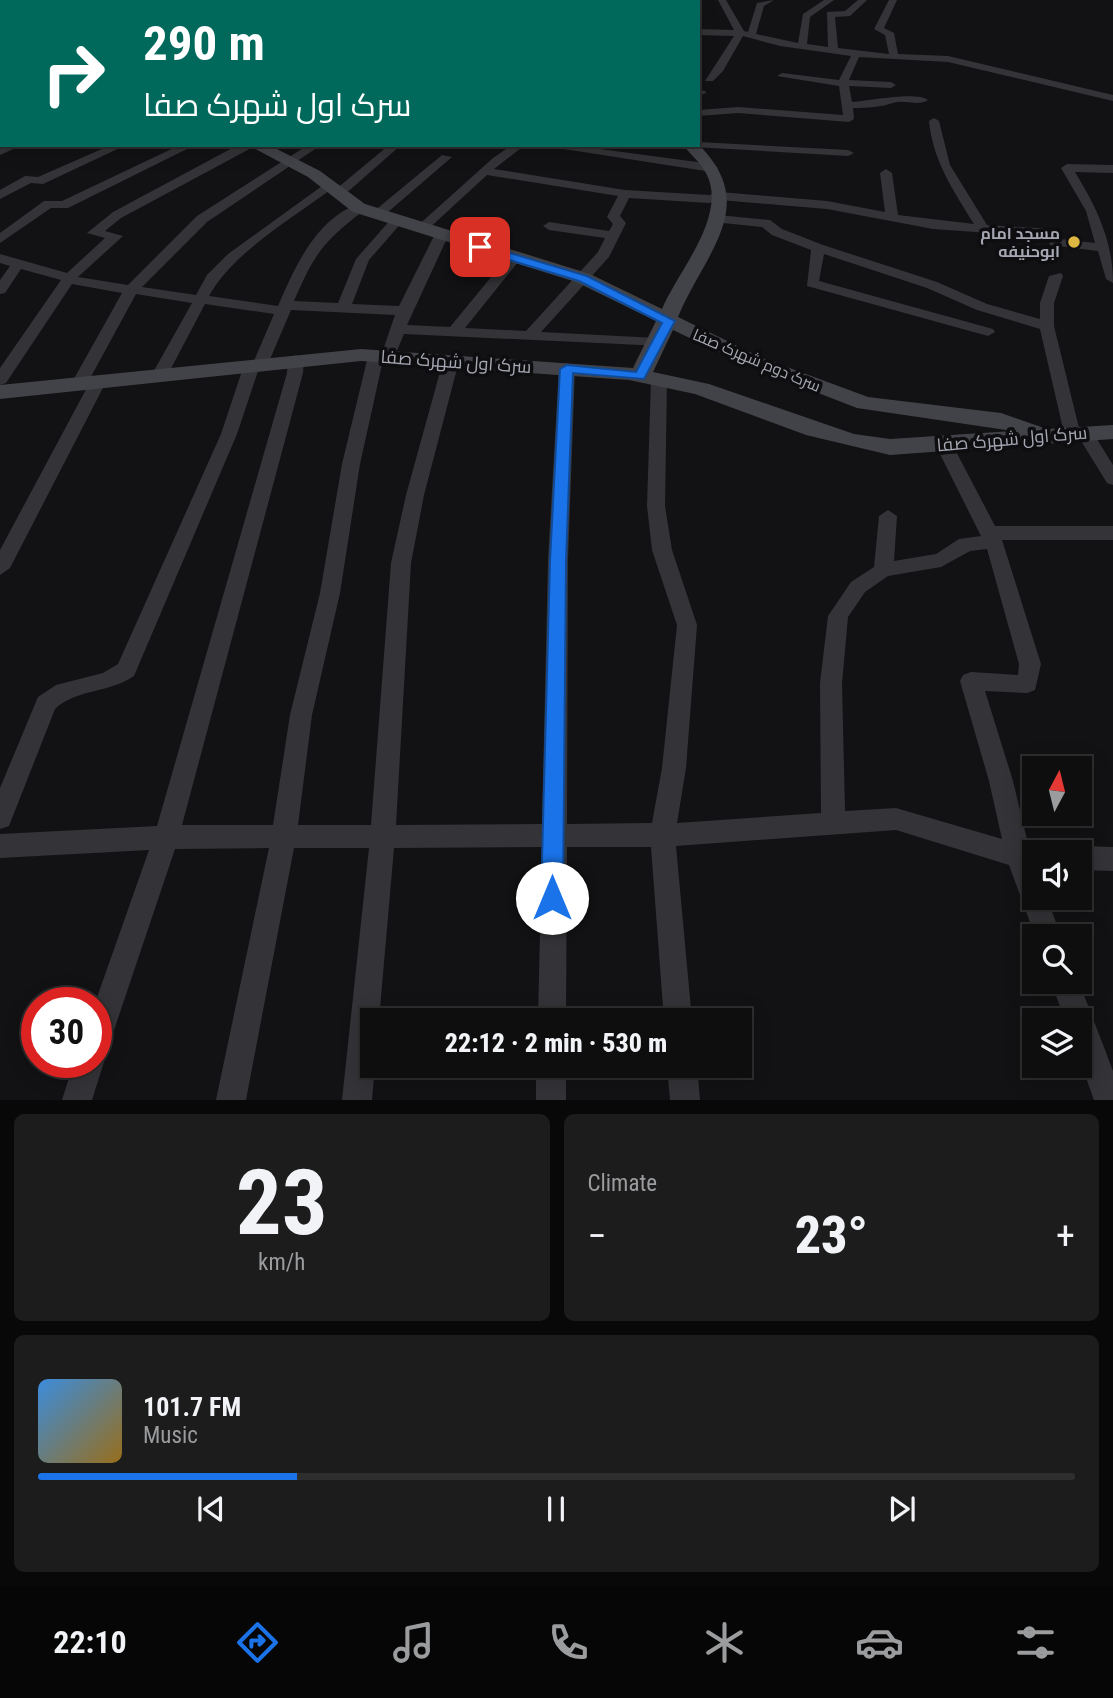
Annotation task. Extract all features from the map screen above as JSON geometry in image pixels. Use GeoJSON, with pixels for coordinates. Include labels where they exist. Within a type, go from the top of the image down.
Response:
{"type":"FeatureCollection","features":[{"type":"Feature","properties":{"kind":"street"},"geometry":{"type":"LineString","coordinates":[[722,0],[740,33]]}},
{"type":"Feature","properties":{"kind":"street"},"geometry":{"type":"LineString","coordinates":[[752,34],[760,5],[770,0]]}},
{"type":"Feature","properties":{"kind":"street"},"geometry":{"type":"LineString","coordinates":[[802,46],[806,16],[830,0]]}},
{"type":"Feature","properties":{"kind":"street"},"geometry":{"type":"LineString","coordinates":[[833,49],[830,14],[847,14],[863,0]]}},
{"type":"Feature","properties":{"kind":"street"},"geometry":{"type":"LineString","coordinates":[[893,0],[879,29],[889,33],[894,56]]}},
{"type":"Feature","properties":{"kind":"street"},"geometry":{"type":"LineString","coordinates":[[700,32],[752,34],[802,46],[857,53],[948,59],[1113,98]]}},
{"type":"Feature","properties":{"kind":"street"},"geometry":{"type":"LineString","coordinates":[[709,79],[718,71],[740,33]]}},
{"type":"Feature","properties":{"kind":"street"},"geometry":{"type":"LineString","coordinates":[[700,113],[738,110],[847,120],[841,83],[857,53]]}},
{"type":"Feature","properties":{"kind":"street"},"geometry":{"type":"LineString","coordinates":[[782,75],[841,83],[891,85]]}},
{"type":"Feature","properties":{"kind":"street"},"geometry":{"type":"LineString","coordinates":[[753,99],[847,108],[923,100]]}},
{"type":"Feature","properties":{"kind":"street"},"geometry":{"type":"LineString","coordinates":[[934,121],[935,142],[947,175],[958,186],[983,228]]}},
{"type":"Feature","properties":{"kind":"street"},"geometry":{"type":"LineString","coordinates":[[700,145],[848,147],[853,166]]}},
{"type":"Feature","properties":{"kind":"street"},"geometry":{"type":"LineString","coordinates":[[0,195],[29,179],[39,181],[116,147]]}},
{"type":"Feature","properties":{"kind":"street"},"geometry":{"type":"LineString","coordinates":[[0,239],[48,204],[64,205],[186,147]]}},
{"type":"Feature","properties":{"kind":"street"},"geometry":{"type":"LineString","coordinates":[[0,380],[69,278],[116,236],[94,233],[117,215],[243,147]]}},
{"type":"Feature","properties":{"kind":"street","name":"سرک دوم شهرک صفا"},"geometry":{"type":"LineString","coordinates":[[248,147],[290,163],[368,212],[583,278],[753,361],[865,403],[1001,420],[1034,430],[1041,436]]}},
{"type":"Feature","properties":{"kind":"street"},"geometry":{"type":"LineString","coordinates":[[0,568],[131,290],[202,219],[313,147]]}},
{"type":"Feature","properties":{"kind":"street"},"geometry":{"type":"LineString","coordinates":[[159,376],[197,302],[212,278],[233,257],[393,147]]}},
{"type":"Feature","properties":{"kind":"street"},"geometry":{"type":"LineString","coordinates":[[420,229],[515,147]]}},
{"type":"Feature","properties":{"kind":"street"},"geometry":{"type":"LineString","coordinates":[[558,147],[712,168]]}},
{"type":"Feature","properties":{"kind":"street"},"geometry":{"type":"LineString","coordinates":[[677,1008],[664,835],[665,813],[674,768],[687,625],[662,550],[656,506],[649,378],[657,343],[669,321],[678,292],[718,219],[720,196],[712,168],[693,147]]}},
{"type":"Feature","properties":{"kind":"street"},"geometry":{"type":"LineString","coordinates":[[0,818],[46,704],[54,694],[115,680],[126,670],[229,434],[256,364],[321,237],[368,212],[446,157]]}},
{"type":"Feature","properties":{"kind":"street"},"geometry":{"type":"LineString","coordinates":[[1112,277],[1108,251],[1093,211],[1067,168],[1113,169]]}},
{"type":"Feature","properties":{"kind":"street"},"geometry":{"type":"LineString","coordinates":[[484,172],[625,194],[789,200],[892,215],[933,225],[1052,233],[1055,242],[1108,251]]}},
{"type":"Feature","properties":{"kind":"street"},"geometry":{"type":"LineString","coordinates":[[886,173],[892,215]]}},
{"type":"Feature","properties":{"kind":"street"},"geometry":{"type":"LineString","coordinates":[[528,337],[604,254],[620,223],[613,217],[625,194]]}},
{"type":"Feature","properties":{"kind":"street"},"geometry":{"type":"LineString","coordinates":[[718,219],[765,223],[777,232],[818,248],[932,285],[982,307],[1047,326]]}},
{"type":"Feature","properties":{"kind":"street"},"geometry":{"type":"LineString","coordinates":[[343,309],[363,259],[397,221]]}},
{"type":"Feature","properties":{"kind":"street"},"geometry":{"type":"LineString","coordinates":[[549,226],[615,236]]}},
{"type":"Feature","properties":{"kind":"street"},"geometry":{"type":"LineString","coordinates":[[231,1100],[284,836],[301,715],[330,593],[352,464],[382,357],[442,234]]}},
{"type":"Feature","properties":{"kind":"street"},"geometry":{"type":"LineString","coordinates":[[818,248],[812,282],[988,332]]}},
{"type":"Feature","properties":{"kind":"street"},"geometry":{"type":"LineString","coordinates":[[454,332],[515,257]]}},
{"type":"Feature","properties":{"kind":"street"},"geometry":{"type":"LineString","coordinates":[[0,258],[17,266],[69,278],[197,302],[283,308],[404,311]]}},
{"type":"Feature","properties":{"kind":"street"},"geometry":{"type":"LineString","coordinates":[[0,290],[17,266]]}},
{"type":"Feature","properties":{"kind":"street"},"geometry":{"type":"LineString","coordinates":[[1056,276],[1047,303],[1047,326],[1078,433],[1113,479]]}},
{"type":"Feature","properties":{"kind":"street"},"geometry":{"type":"LineString","coordinates":[[397,329],[657,343]]}},
{"type":"Feature","properties":{"kind":"street","name":"سرک اول شهرک صفا"},"geometry":{"type":"LineString","coordinates":[[0,392],[296,360],[382,357],[567,369],[649,378],[701,389],[853,441],[890,447],[1113,432]]}},
{"type":"Feature","properties":{"kind":"street"},"geometry":{"type":"LineString","coordinates":[[112,995],[166,837],[295,373],[296,360]]}},
{"type":"Feature","properties":{"kind":"street"},"geometry":{"type":"LineString","coordinates":[[357,1100],[383,835],[401,563],[415,495],[451,361]]}},
{"type":"Feature","properties":{"kind":"street"},"geometry":{"type":"LineString","coordinates":[[552,1008],[552,835],[567,369]]}},
{"type":"Feature","properties":{"kind":"street"},"geometry":{"type":"LineString","coordinates":[[944,444],[992,538],[1030,664],[1027,684],[971,681],[1022,844]]}},
{"type":"Feature","properties":{"kind":"street"},"geometry":{"type":"LineString","coordinates":[[883,570],[888,516]]}},
{"type":"Feature","properties":{"kind":"street"},"geometry":{"type":"LineString","coordinates":[[833,821],[831,683],[838,616],[858,587],[883,570],[941,560],[965,544],[992,538],[1113,533]]}},
{"type":"Feature","properties":{"kind":"street"},"geometry":{"type":"LineString","coordinates":[[0,846],[166,837],[664,835],[833,821],[896,819],[1022,855]]}},
{"type":"Feature","properties":{"kind":"street"},"geometry":{"type":"LineString","coordinates":[[1092,858],[1113,859]]}},
{"type":"Feature","properties":{"kind":"street"},"geometry":{"type":"LineString","coordinates":[[1092,1055],[1109,1100]]}},
{"type":"Feature","properties":{"kind":"street"},"geometry":{"type":"LineString","coordinates":[[77,1100],[84,1078]]}},
{"type":"Feature","properties":{"kind":"street"},"geometry":{"type":"LineString","coordinates":[[551,1078],[551,1100]]}},
{"type":"Feature","properties":{"kind":"street"},"geometry":{"type":"LineString","coordinates":[[683,1078],[685,1100]]}},
{"type":"Feature","properties":{"kind":"place","name":"مسجد امام ابوحنیفه"},"geometry":{"type":"Point","coordinates":[1074,242]}},
{"type":"Feature","properties":{"kind":"route"},"geometry":{"type":"LineString","coordinates":[[480,247],[583,278],[636,307],[669,321],[640,376],[567,369],[558,561],[552,898]]}}]}
